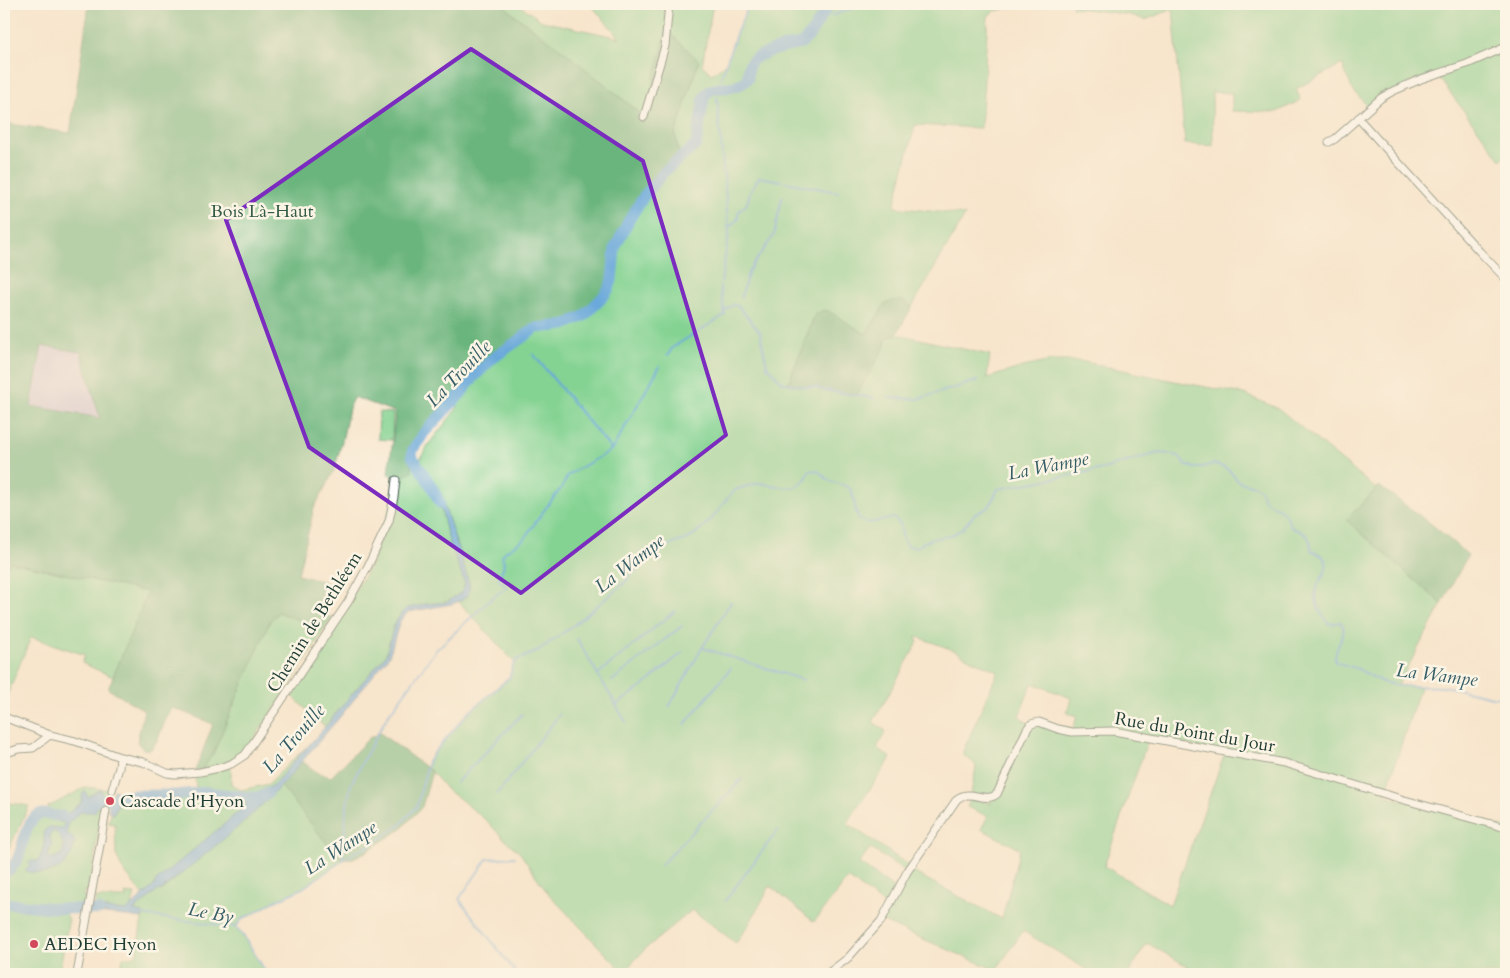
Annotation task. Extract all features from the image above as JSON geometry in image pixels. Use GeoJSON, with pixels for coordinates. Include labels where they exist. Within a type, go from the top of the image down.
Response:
{"type":"FeatureCollection","features":[{"type":"Feature","properties":{"kind":"street"},"geometry":{"type":"LineString","coordinates":[[644,117],[665,46],[669,4]]}},
{"type":"Feature","properties":{"kind":"street"},"geometry":{"type":"LineString","coordinates":[[1329,142],[1381,98],[1393,91],[1421,79],[1467,64],[1506,47]]}},
{"type":"Feature","properties":{"kind":"street"},"geometry":{"type":"LineString","coordinates":[[1358,118],[1506,279]]}},
{"type":"Feature","properties":{"kind":"street","name":"Chemin de Bethléem"},"geometry":{"type":"LineString","coordinates":[[4,717],[50,735],[75,741],[120,757],[143,762],[167,773],[175,774],[210,770],[231,764],[245,755],[348,602],[368,566],[389,521],[396,480]]}},
{"type":"Feature","properties":{"kind":"street","name":"Rue du Point du Jour"},"geometry":{"type":"LineString","coordinates":[[827,974],[848,958],[881,921],[907,872],[957,799],[968,794],[987,798],[994,797],[997,794],[1027,729],[1032,724],[1039,722],[1072,732],[1102,730],[1126,733],[1284,763],[1400,799],[1506,828]]}},
{"type":"Feature","properties":{"kind":"street"},"geometry":{"type":"LineString","coordinates":[[4,754],[18,749],[32,750],[50,735]]}},
{"type":"Feature","properties":{"kind":"street"},"geometry":{"type":"LineString","coordinates":[[112,790],[120,757]]}},
{"type":"Feature","properties":{"kind":"street"},"geometry":{"type":"LineString","coordinates":[[77,974],[106,811]]}},
{"type":"Feature","properties":{"kind":"highlighted area"},"geometry":{"type":"Polygon","coordinates":[[[471,49],[643,161],[726,435],[521,593],[309,447],[226,220],[471,49]]]}},
{"type":"Feature","properties":{"kind":"shaded area"},"geometry":{"type":"Polygon","coordinates":[[[41,346],[81,352],[100,418],[31,406],[41,346]]]}},
{"type":"Feature","properties":{"kind":"green space","name":"Bois Là-Haut"},"geometry":{"type":"Polygon","coordinates":[[[89,4],[502,4],[570,56],[644,117],[667,30],[699,61],[675,135],[680,158],[665,171],[644,196],[629,220],[615,248],[612,280],[609,289],[584,316],[564,325],[536,328],[492,360],[473,378],[432,426],[423,432],[410,449],[412,471],[399,479],[388,474],[395,412],[354,397],[350,404],[334,471],[314,508],[298,575],[326,582],[317,610],[333,618],[324,630],[278,612],[270,621],[214,752],[202,770],[195,771],[213,724],[173,708],[166,718],[154,746],[150,750],[143,749],[137,742],[144,710],[108,689],[148,592],[10,562],[4,571],[4,123],[70,133],[89,4]],[[42,346],[31,406],[100,418],[81,352],[42,346]]]}},
{"type":"Feature","properties":{"kind":"green space"},"geometry":{"type":"Polygon","coordinates":[[[502,4],[518,4],[542,21],[620,38],[590,4],[713,4],[702,65],[712,74],[726,63],[749,4],[1026,4],[995,11],[988,16],[981,128],[915,125],[894,207],[965,215],[912,307],[904,301],[866,335],[828,311],[815,314],[788,384],[818,387],[884,348],[887,337],[897,334],[990,355],[987,378],[1051,361],[1080,361],[1244,394],[1279,409],[1376,489],[1347,520],[1442,604],[1398,685],[1420,687],[1385,795],[1506,828],[1506,974],[1201,974],[1147,943],[1128,974],[1094,974],[1023,931],[996,970],[881,921],[889,908],[848,878],[814,922],[770,886],[748,926],[736,943],[692,910],[644,950],[624,972],[547,892],[520,853],[488,822],[448,791],[427,768],[433,754],[467,714],[509,677],[515,663],[459,602],[468,596],[469,583],[441,496],[435,489],[432,491],[442,512],[448,537],[465,584],[462,592],[447,602],[408,608],[394,625],[386,654],[325,727],[291,695],[372,563],[399,479],[412,471],[411,466],[419,461],[428,445],[458,407],[454,403],[473,378],[492,359],[536,328],[564,325],[584,316],[612,280],[615,248],[629,220],[644,196],[665,171],[680,158],[675,135],[699,61],[644,117],[606,85],[502,4]],[[915,636],[918,642],[873,722],[886,731],[877,748],[891,758],[847,823],[911,867],[909,870],[1002,919],[1020,849],[981,829],[988,816],[967,807],[972,797],[992,804],[987,798],[971,794],[976,767],[974,763],[962,754],[998,671],[971,660],[956,651],[915,636]],[[1032,683],[1019,716],[1030,725],[1033,723],[1072,732],[1077,716],[1067,713],[1071,698],[1032,683]],[[1149,737],[1104,866],[1170,905],[1225,753],[1149,737]],[[870,848],[859,863],[896,890],[907,872],[870,848]]]}},
{"type":"Feature","properties":{"kind":"green space"},"geometry":{"type":"Polygon","coordinates":[[[1073,4],[1506,4],[1506,155],[1501,160],[1436,74],[1421,79],[1369,108],[1352,89],[1342,64],[1296,89],[1301,100],[1277,112],[1232,111],[1232,93],[1212,92],[1213,146],[1185,144],[1173,9],[1145,20],[1130,15],[1072,7],[1073,4]]]}},
{"type":"Feature","properties":{"kind":"green space"},"geometry":{"type":"Polygon","coordinates":[[[893,301],[904,301],[912,307],[897,334],[887,338],[884,348],[856,396],[818,389],[817,387],[788,384],[815,315],[822,311],[828,311],[866,334],[885,304],[893,301]]]}},
{"type":"Feature","properties":{"kind":"green space"},"geometry":{"type":"Polygon","coordinates":[[[379,412],[393,413],[392,440],[378,439],[379,412]]]}},
{"type":"Feature","properties":{"kind":"green space"},"geometry":{"type":"Polygon","coordinates":[[[1379,486],[1430,523],[1468,555],[1442,604],[1346,520],[1379,486]]]}},
{"type":"Feature","properties":{"kind":"green space"},"geometry":{"type":"Polygon","coordinates":[[[10,562],[148,592],[113,677],[82,663],[85,655],[31,637],[4,703],[4,571],[10,562]]]}},
{"type":"Feature","properties":{"kind":"green space"},"geometry":{"type":"Polygon","coordinates":[[[279,612],[324,630],[249,746],[237,758],[202,770],[214,752],[270,621],[279,612]]]}},
{"type":"Feature","properties":{"kind":"green space"},"geometry":{"type":"Polygon","coordinates":[[[380,733],[432,772],[422,807],[401,829],[364,853],[343,860],[337,856],[281,786],[302,761],[318,773],[331,777],[369,738],[380,733]]]}},
{"type":"Feature","properties":{"kind":"green space"},"geometry":{"type":"Polygon","coordinates":[[[306,747],[285,773],[264,791],[255,794],[235,795],[196,790],[195,776],[231,767],[231,784],[241,790],[268,784],[306,747]]]}},
{"type":"Feature","properties":{"kind":"green space"},"geometry":{"type":"Polygon","coordinates":[[[281,786],[337,856],[343,860],[303,888],[243,918],[236,927],[264,969],[242,974],[120,974],[123,958],[136,956],[143,913],[132,912],[159,889],[161,891],[281,786]]]}},
{"type":"Feature","properties":{"kind":"green space"},"geometry":{"type":"Polygon","coordinates":[[[86,787],[110,790],[105,810],[100,820],[89,892],[84,891],[83,897],[88,898],[84,908],[4,899],[4,875],[15,870],[31,828],[38,820],[46,817],[48,807],[86,787]]]}},
{"type":"Feature","properties":{"kind":"green space"},"geometry":{"type":"Polygon","coordinates":[[[210,794],[236,800],[250,799],[242,809],[144,896],[122,869],[116,854],[115,824],[108,823],[111,814],[113,814],[119,802],[125,799],[210,794]]]}},
{"type":"Feature","properties":{"kind":"green space"},"geometry":{"type":"Polygon","coordinates":[[[4,802],[29,806],[4,859],[4,802]]]}},
{"type":"Feature","properties":{"kind":"green space"},"geometry":{"type":"Polygon","coordinates":[[[125,893],[135,894],[131,908],[126,911],[95,908],[96,898],[126,898],[125,893]]]}},
{"type":"Feature","properties":{"kind":"green space","name":"AEDEC Hyon"},"geometry":{"type":"Polygon","coordinates":[[[4,908],[67,914],[66,917],[69,918],[59,974],[32,970],[31,974],[4,974],[4,908]]]}},
{"type":"Feature","properties":{"kind":"water"},"geometry":{"type":"Polygon","coordinates":[[[435,489],[441,496],[469,583],[469,591],[466,597],[452,604],[408,612],[400,621],[389,656],[285,781],[257,810],[225,838],[133,911],[143,913],[143,918],[88,912],[89,907],[126,911],[154,886],[155,882],[242,809],[250,799],[273,785],[381,661],[386,654],[394,625],[402,612],[408,608],[426,604],[447,602],[462,592],[465,584],[448,537],[442,512],[432,491],[435,489]]]}},
{"type":"Feature","properties":{"kind":"water"},"geometry":{"type":"Polygon","coordinates":[[[102,790],[95,812],[81,812],[68,823],[67,833],[75,842],[70,856],[64,865],[54,871],[40,873],[25,870],[30,865],[28,863],[38,861],[40,857],[44,846],[44,831],[49,827],[63,828],[64,823],[48,818],[49,812],[67,814],[81,803],[85,791],[88,797],[102,790]],[[56,832],[50,834],[53,846],[48,855],[54,859],[61,855],[63,849],[62,840],[56,832]]]}},
{"type":"Feature","properties":{"kind":"water"},"geometry":{"type":"Polygon","coordinates":[[[114,790],[121,792],[154,792],[156,797],[126,799],[119,802],[113,814],[111,814],[108,811],[114,790]]]}},
{"type":"Feature","properties":{"kind":"waterway"},"geometry":{"type":"LineString","coordinates":[[721,78],[736,34],[749,4]]}},
{"type":"Feature","properties":{"kind":"waterway","name":"La Trouille"},"geometry":{"type":"LineString","coordinates":[[440,503],[412,456],[414,447],[423,434],[492,359],[536,328],[564,325],[584,316],[601,299],[609,289],[612,280],[615,248],[629,220],[644,196],[665,171],[696,145],[704,98],[707,93],[711,90],[736,86],[742,83],[748,78],[749,65],[758,57],[772,51],[801,44],[809,36],[830,4]]}},
{"type":"Feature","properties":{"kind":"waterway"},"geometry":{"type":"LineString","coordinates":[[831,16],[866,4]]}},
{"type":"Feature","properties":{"kind":"waterway"},"geometry":{"type":"LineString","coordinates":[[717,97],[729,233],[721,282]]}},
{"type":"Feature","properties":{"kind":"waterway"},"geometry":{"type":"LineString","coordinates":[[729,227],[738,219],[738,212],[747,204],[750,192],[759,177],[781,181]]}},
{"type":"Feature","properties":{"kind":"waterway"},"geometry":{"type":"LineString","coordinates":[[785,182],[838,192]]}},
{"type":"Feature","properties":{"kind":"waterway"},"geometry":{"type":"LineString","coordinates":[[741,297],[749,270],[774,235],[782,197]]}},
{"type":"Feature","properties":{"kind":"waterway"},"geometry":{"type":"LineString","coordinates":[[668,355],[673,347],[725,315],[720,286]]}},
{"type":"Feature","properties":{"kind":"waterway"},"geometry":{"type":"LineString","coordinates":[[725,310],[733,305],[738,306],[760,332],[767,366],[782,382],[874,398]]}},
{"type":"Feature","properties":{"kind":"waterway"},"geometry":{"type":"LineString","coordinates":[[533,354],[611,449]]}},
{"type":"Feature","properties":{"kind":"waterway"},"geometry":{"type":"LineString","coordinates":[[343,859],[346,811],[351,784],[387,717],[436,650],[493,597],[506,588],[498,579],[504,563],[502,556],[506,551],[523,540],[563,486],[568,475],[610,451],[660,366]]}},
{"type":"Feature","properties":{"kind":"waterway"},"geometry":{"type":"LineString","coordinates":[[888,398],[918,399],[977,381]]}},
{"type":"Feature","properties":{"kind":"waterway","name":"La Wampe"},"geometry":{"type":"LineString","coordinates":[[236,927],[243,918],[303,888],[355,852],[369,846],[400,825],[417,806],[428,762],[433,754],[467,714],[510,677],[512,667],[517,660],[536,652],[570,628],[622,585],[637,569],[667,546],[690,538],[711,520],[730,495],[737,489],[759,483],[788,488],[796,487],[806,479],[808,472],[812,470],[818,471],[830,481],[844,485],[851,490],[860,520],[872,522],[894,518],[900,524],[904,542],[908,546],[916,547],[931,539],[949,536],[961,530],[974,515],[989,507],[998,489],[1103,469],[1161,453],[1179,456],[1185,464],[1194,468],[1213,464],[1221,466],[1228,469],[1239,482],[1255,486],[1260,490],[1265,501],[1281,510],[1287,516],[1291,527],[1308,537],[1311,550],[1324,558],[1326,570],[1317,586],[1315,594],[1320,612],[1328,623],[1341,622],[1343,627],[1335,662],[1358,669],[1382,682],[1398,686],[1449,687],[1492,697],[1506,698]]}},
{"type":"Feature","properties":{"kind":"waterway"},"geometry":{"type":"LineString","coordinates":[[669,707],[702,648],[731,602]]}},
{"type":"Feature","properties":{"kind":"waterway"},"geometry":{"type":"LineString","coordinates":[[598,674],[675,611]]}},
{"type":"Feature","properties":{"kind":"waterway"},"geometry":{"type":"LineString","coordinates":[[612,681],[682,626]]}},
{"type":"Feature","properties":{"kind":"waterway"},"geometry":{"type":"LineString","coordinates":[[577,639],[626,722]]}},
{"type":"Feature","properties":{"kind":"waterway"},"geometry":{"type":"LineString","coordinates":[[703,648],[803,680]]}},
{"type":"Feature","properties":{"kind":"waterway"},"geometry":{"type":"LineString","coordinates":[[616,705],[643,686],[683,652]]}},
{"type":"Feature","properties":{"kind":"waterway"},"geometry":{"type":"LineString","coordinates":[[685,724],[731,668]]}},
{"type":"Feature","properties":{"kind":"waterway"},"geometry":{"type":"LineString","coordinates":[[456,783],[522,714]]}},
{"type":"Feature","properties":{"kind":"waterway"},"geometry":{"type":"LineString","coordinates":[[497,794],[560,714]]}},
{"type":"Feature","properties":{"kind":"waterway"},"geometry":{"type":"LineString","coordinates":[[661,865],[741,780]]}},
{"type":"Feature","properties":{"kind":"waterway","name":"La Trouille"},"geometry":{"type":"LineString","coordinates":[[87,805],[100,799],[108,800],[132,795],[175,795],[206,792],[260,797],[268,793]]}},
{"type":"Feature","properties":{"kind":"waterway","name":"La Trouille"},"geometry":{"type":"LineString","coordinates":[[4,873],[15,864],[32,820],[42,814],[62,816]]}},
{"type":"Feature","properties":{"kind":"waterway"},"geometry":{"type":"LineString","coordinates":[[725,901],[778,830]]}},
{"type":"Feature","properties":{"kind":"waterway"},"geometry":{"type":"LineString","coordinates":[[515,857],[487,859],[459,899],[517,974]]}},
{"type":"Feature","properties":{"kind":"waterway","name":"La Trouille"},"geometry":{"type":"LineString","coordinates":[[4,903],[99,910]]}},
{"type":"Feature","properties":{"kind":"waterway","name":"Le By"},"geometry":{"type":"LineString","coordinates":[[141,915],[236,927],[267,974]]}},
{"type":"Feature","properties":{"kind":"place","name":"Cascade d'Hyon"},"geometry":{"type":"Point","coordinates":[110,801]}},
{"type":"Feature","properties":{"kind":"place","name":"AEDEC Hyon"},"geometry":{"type":"Point","coordinates":[34,944]}}]}
